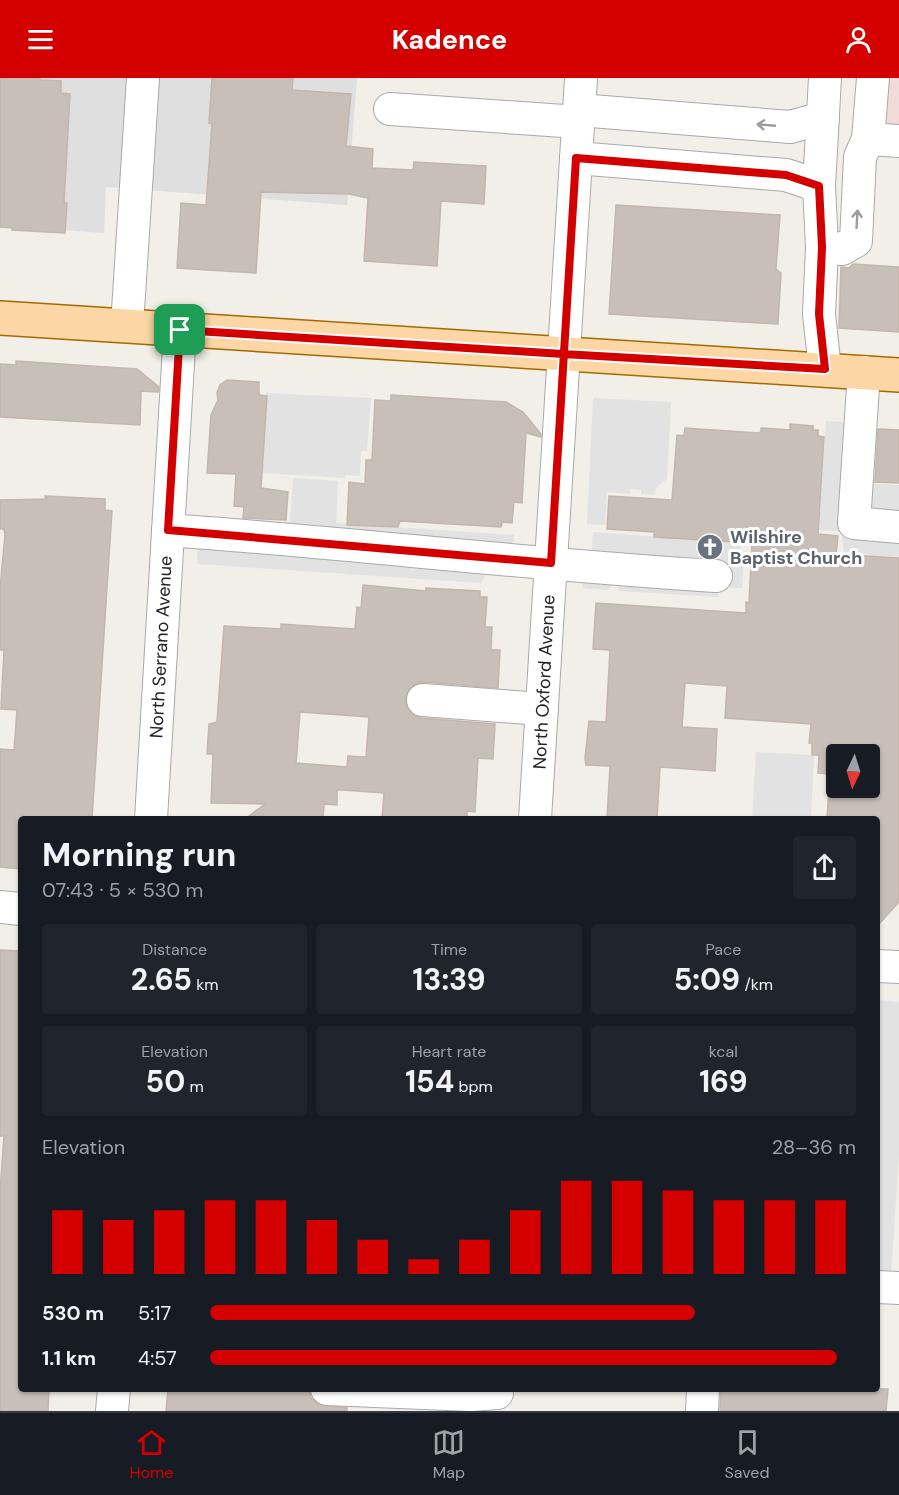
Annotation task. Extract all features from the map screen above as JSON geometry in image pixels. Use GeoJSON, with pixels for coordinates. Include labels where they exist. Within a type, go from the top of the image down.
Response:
{"type":"FeatureCollection","features":[{"type":"Feature","properties":{"kind":"main road"},"geometry":{"type":"LineString","coordinates":[[0,318],[899,375]]}},
{"type":"Feature","properties":{"kind":"street"},"geometry":{"type":"LineString","coordinates":[[127,326],[143,78]]}},
{"type":"Feature","properties":{"kind":"street","name":"North Oxford Avenue"},"geometry":{"type":"LineString","coordinates":[[535,816],[581,78]]}},
{"type":"Feature","properties":{"kind":"street"},"geometry":{"type":"LineString","coordinates":[[825,78],[819,186],[822,247],[819,314],[825,369]]}},
{"type":"Feature","properties":{"kind":"street"},"geometry":{"type":"LineString","coordinates":[[822,247],[842,249],[856,241],[860,157],[868,140],[873,78]]}},
{"type":"Feature","properties":{"kind":"street"},"geometry":{"type":"LineString","coordinates":[[390,109],[790,127],[823,118]]}},
{"type":"Feature","properties":{"kind":"street"},"geometry":{"type":"LineString","coordinates":[[868,140],[899,141]]}},
{"type":"Feature","properties":{"kind":"street"},"geometry":{"type":"LineString","coordinates":[[576,158],[786,175],[819,186]]}},
{"type":"Feature","properties":{"kind":"street","name":"North Serrano Avenue"},"geometry":{"type":"LineString","coordinates":[[151,816],[180,330]]}},
{"type":"Feature","properties":{"kind":"street"},"geometry":{"type":"LineString","coordinates":[[864,372],[854,523],[899,527]]}},
{"type":"Feature","properties":{"kind":"street"},"geometry":{"type":"LineString","coordinates":[[168,530],[590,568],[716,576]]}},
{"type":"Feature","properties":{"kind":"street"},"geometry":{"type":"LineString","coordinates":[[423,700],[542,709]]}},
{"type":"Feature","properties":{"kind":"street"},"geometry":{"type":"LineString","coordinates":[[0,907],[18,909]]}},
{"type":"Feature","properties":{"kind":"street"},"geometry":{"type":"LineString","coordinates":[[880,966],[899,967]]}},
{"type":"Feature","properties":{"kind":"street"},"geometry":{"type":"LineString","coordinates":[[880,1287],[899,1288]]}},
{"type":"Feature","properties":{"kind":"street"},"geometry":{"type":"LineString","coordinates":[[112,1411],[114,1392]]}},
{"type":"Feature","properties":{"kind":"street"},"geometry":{"type":"LineString","coordinates":[[399,1392],[497,1398]]}},
{"type":"Feature","properties":{"kind":"street"},"geometry":{"type":"LineString","coordinates":[[702,1411],[703,1392]]}},
{"type":"Feature","properties":{"kind":"shaded area"},"geometry":{"type":"Polygon","coordinates":[[[0,78],[357,78],[347,205],[106,187],[104,233],[0,226],[0,78]]]}},
{"type":"Feature","properties":{"kind":"shaded area"},"geometry":{"type":"Polygon","coordinates":[[[882,78],[899,78],[899,132],[879,131],[882,78]]]}},
{"type":"Feature","properties":{"kind":"shaded area"},"geometry":{"type":"Polygon","coordinates":[[[266,393],[371,398],[367,451],[361,451],[360,476],[346,475],[345,478],[261,473],[266,393]]]}},
{"type":"Feature","properties":{"kind":"shaded area"},"geometry":{"type":"Polygon","coordinates":[[[593,398],[671,402],[667,479],[656,488],[655,495],[641,494],[641,490],[630,489],[630,494],[607,492],[605,525],[587,524],[593,398]]]}},
{"type":"Feature","properties":{"kind":"shaded area"},"geometry":{"type":"Polygon","coordinates":[[[826,421],[873,424],[868,483],[899,485],[899,557],[844,553],[841,532],[819,530],[826,421]]]}},
{"type":"Feature","properties":{"kind":"shaded area"},"geometry":{"type":"Polygon","coordinates":[[[293,478],[338,481],[336,523],[514,535],[512,565],[491,564],[481,583],[197,564],[200,517],[290,522],[293,478]]]}},
{"type":"Feature","properties":{"kind":"shaded area"},"geometry":{"type":"Polygon","coordinates":[[[593,532],[741,543],[740,560],[744,560],[742,588],[719,587],[718,597],[618,591],[620,583],[617,582],[607,590],[583,588],[586,560],[591,560],[593,532]]]}},
{"type":"Feature","properties":{"kind":"shaded area"},"geometry":{"type":"Polygon","coordinates":[[[756,752],[814,755],[811,816],[752,816],[756,752]]]}},
{"type":"Feature","properties":{"kind":"shaded area"},"geometry":{"type":"Polygon","coordinates":[[[880,1000],[899,1002],[899,1157],[889,1303],[880,1303],[880,1000]]]}},
{"type":"Feature","properties":{"kind":"building"},"geometry":{"type":"Polygon","coordinates":[[[0,78],[40,78],[40,80],[61,81],[61,93],[70,94],[64,203],[67,203],[65,233],[12,230],[13,228],[0,227],[0,78]]]}},
{"type":"Feature","properties":{"kind":"building"},"geometry":{"type":"Polygon","coordinates":[[[212,78],[293,78],[292,90],[351,94],[346,146],[373,149],[372,168],[413,170],[414,162],[486,166],[484,204],[441,201],[437,266],[364,261],[368,198],[349,194],[261,192],[256,273],[177,268],[181,203],[206,205],[212,124],[209,123],[212,78]]]}},
{"type":"Feature","properties":{"kind":"building"},"geometry":{"type":"Polygon","coordinates":[[[616,205],[780,215],[776,269],[781,273],[778,324],[609,314],[616,205]]]}},
{"type":"Feature","properties":{"kind":"building"},"geometry":{"type":"Polygon","coordinates":[[[853,264],[899,267],[899,332],[839,328],[841,267],[849,268],[853,264]]]}},
{"type":"Feature","properties":{"kind":"building"},"geometry":{"type":"Polygon","coordinates":[[[16,361],[137,369],[159,387],[158,392],[141,391],[140,425],[0,417],[0,364],[16,365],[16,361]]]}},
{"type":"Feature","properties":{"kind":"building"},"geometry":{"type":"Polygon","coordinates":[[[227,380],[259,382],[259,395],[267,396],[261,488],[288,492],[286,520],[243,518],[244,507],[234,506],[236,474],[207,473],[211,415],[218,400],[217,393],[220,385],[227,380]]]}},
{"type":"Feature","properties":{"kind":"building"},"geometry":{"type":"Polygon","coordinates":[[[391,395],[506,402],[523,412],[541,437],[526,433],[522,503],[514,502],[512,523],[502,522],[501,527],[400,521],[398,527],[347,525],[349,482],[365,484],[366,460],[372,460],[375,400],[391,401],[391,395]]]}},
{"type":"Feature","properties":{"kind":"building"},"geometry":{"type":"Polygon","coordinates":[[[790,424],[813,426],[813,430],[818,430],[818,436],[824,437],[818,534],[838,536],[836,554],[899,558],[899,891],[898,903],[880,923],[880,816],[827,816],[828,798],[880,798],[880,744],[826,744],[826,774],[818,773],[819,755],[812,755],[812,743],[809,743],[811,724],[725,718],[727,686],[685,683],[682,727],[717,729],[715,771],[660,767],[657,816],[607,816],[610,766],[586,765],[589,721],[606,722],[610,650],[593,649],[596,603],[746,613],[746,602],[749,603],[752,543],[654,537],[654,532],[607,529],[609,496],[672,500],[677,435],[684,436],[685,428],[761,432],[761,428],[790,430],[790,424]]]}},
{"type":"Feature","properties":{"kind":"building"},"geometry":{"type":"Polygon","coordinates":[[[878,429],[899,430],[899,483],[875,482],[878,429]]]}},
{"type":"Feature","properties":{"kind":"building"},"geometry":{"type":"Polygon","coordinates":[[[45,496],[105,499],[105,510],[112,511],[92,816],[18,816],[18,869],[0,867],[0,749],[14,750],[17,710],[1,709],[4,650],[0,650],[0,588],[5,535],[4,529],[0,529],[0,500],[46,499],[45,496]]]}},
{"type":"Feature","properties":{"kind":"building"},"geometry":{"type":"Polygon","coordinates":[[[363,585],[426,591],[426,588],[480,591],[480,597],[487,597],[485,627],[492,627],[491,650],[500,650],[498,688],[424,682],[409,689],[405,699],[412,714],[421,718],[495,724],[493,759],[478,758],[475,812],[467,811],[467,816],[382,816],[384,793],[343,790],[337,790],[337,805],[324,804],[323,816],[249,816],[265,804],[211,803],[213,754],[207,754],[209,724],[217,722],[224,626],[281,629],[281,624],[355,629],[357,607],[361,608],[363,585]],[[300,712],[296,763],[347,767],[348,756],[366,757],[369,717],[300,712]]]}},
{"type":"Feature","properties":{"kind":"building"},"geometry":{"type":"Polygon","coordinates":[[[0,950],[18,951],[18,1392],[49,1392],[48,1411],[0,1411],[0,1192],[4,1136],[0,1136],[0,950]]]}},
{"type":"Feature","properties":{"kind":"building"},"geometry":{"type":"Polygon","coordinates":[[[880,1389],[888,1389],[886,1411],[720,1411],[721,1392],[880,1392],[880,1389]]]}},
{"type":"Feature","properties":{"kind":"building"},"geometry":{"type":"Polygon","coordinates":[[[168,1392],[310,1392],[311,1398],[318,1404],[347,1408],[347,1411],[166,1411],[168,1392]]]}},
{"type":"Feature","properties":{"kind":"place","name":"Wilshire Baptist Church"},"geometry":{"type":"Point","coordinates":[710,547]}},
{"type":"Feature","properties":{"kind":"route"},"geometry":{"type":"LineString","coordinates":[[180,330],[168,530],[551,563],[563,354],[576,158],[786,175],[819,186],[822,247],[819,314],[825,369],[605,357],[563,354],[180,330]]}}]}
